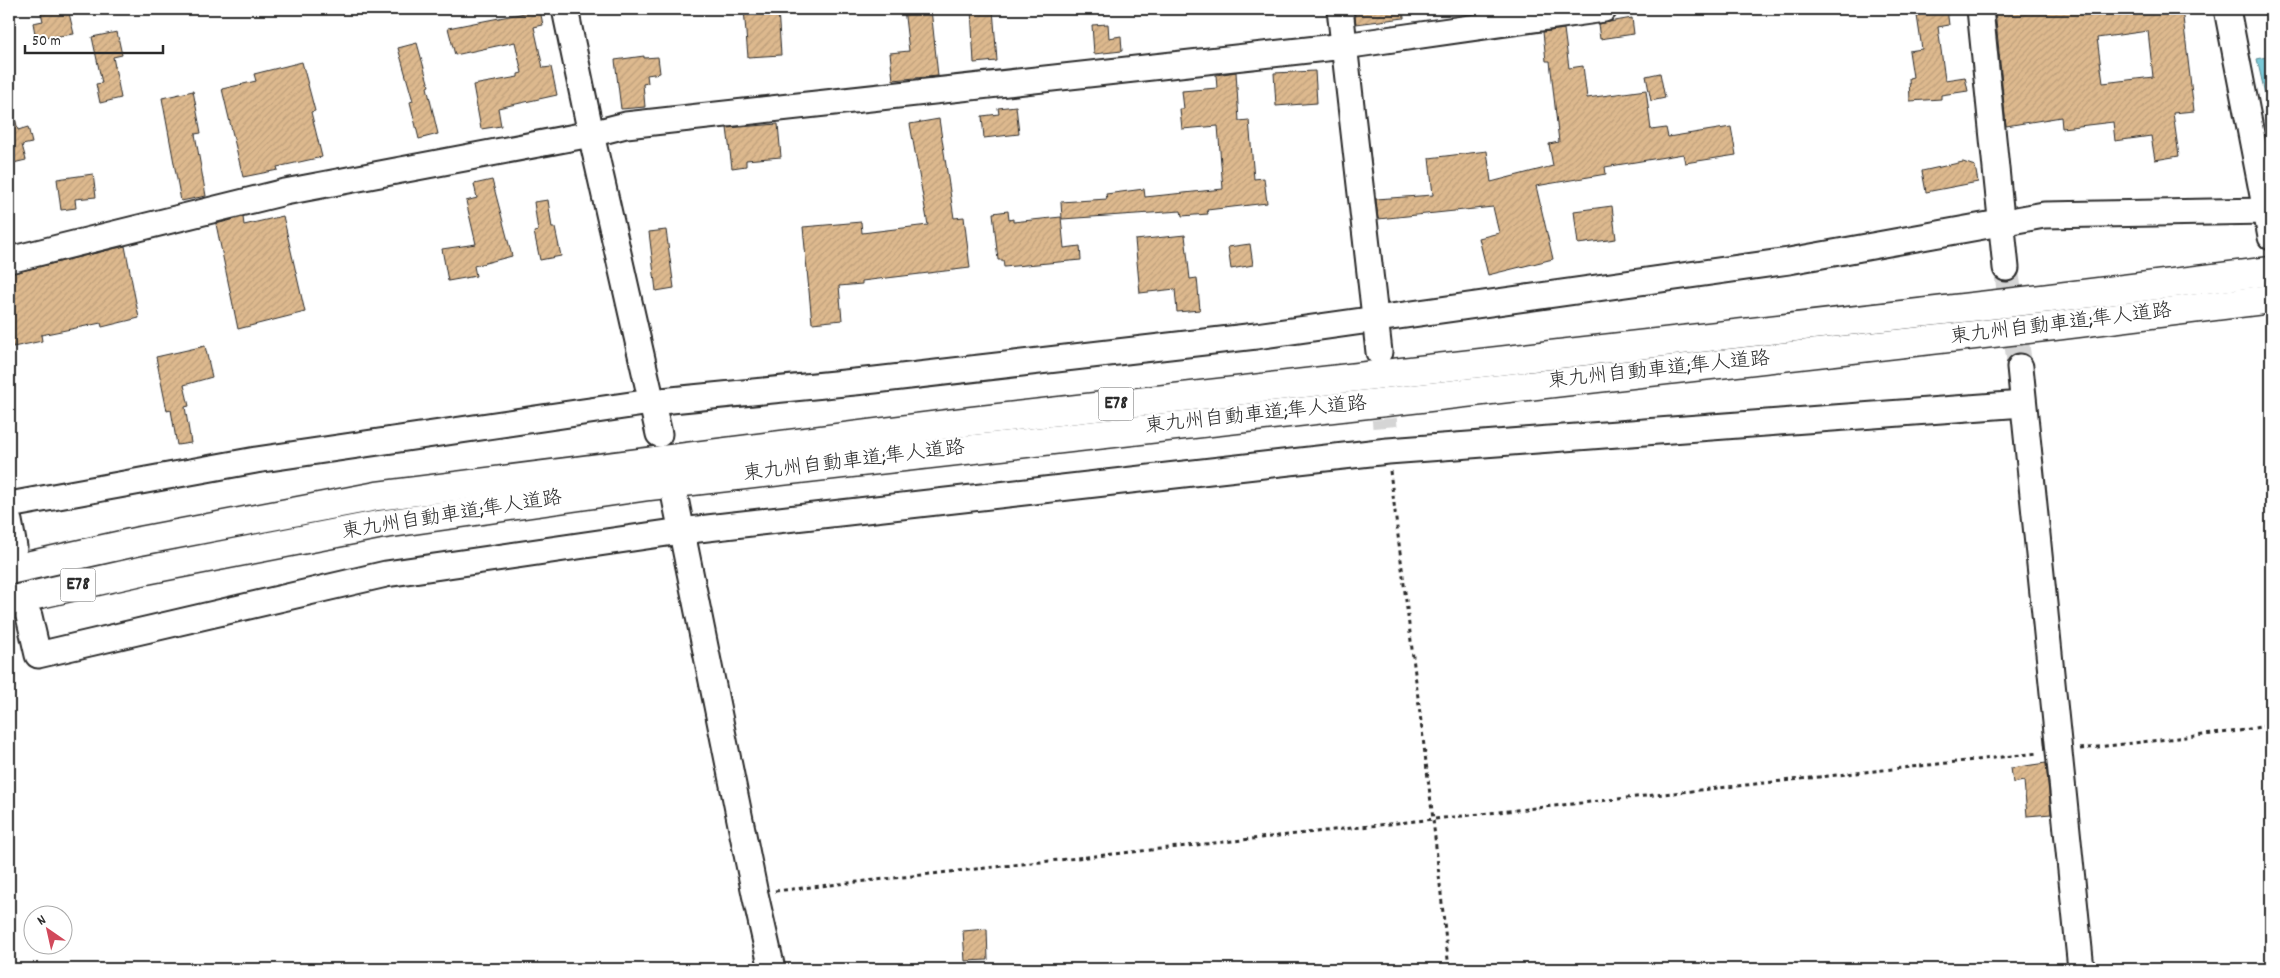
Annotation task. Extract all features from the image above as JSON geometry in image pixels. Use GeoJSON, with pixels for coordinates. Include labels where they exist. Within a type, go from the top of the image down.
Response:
{"type":"FeatureCollection","features":[{"type":"Feature","properties":{"kind":"highway","name":"東九州自動車道;隼人道路"},"geometry":{"type":"LineString","coordinates":[[12,558],[140,541],[376,496],[972,421],[2271,271]]}},
{"type":"Feature","properties":{"kind":"highway","name":"東九州自動車道;隼人道路"},"geometry":{"type":"LineString","coordinates":[[19,608],[146,570],[378,525],[649,486],[2271,299]]}},
{"type":"Feature","properties":{"kind":"street"},"geometry":{"type":"LineString","coordinates":[[565,9],[591,134],[659,434]]}},
{"type":"Feature","properties":{"kind":"street"},"geometry":{"type":"LineString","coordinates":[[1340,9],[1379,352]]}},
{"type":"Feature","properties":{"kind":"street"},"geometry":{"type":"LineString","coordinates":[[9,260],[285,192],[626,126],[1344,46],[1604,9]]}},
{"type":"Feature","properties":{"kind":"street"},"geometry":{"type":"LineString","coordinates":[[1980,9],[2006,268]]}},
{"type":"Feature","properties":{"kind":"street"},"geometry":{"type":"LineString","coordinates":[[2227,9],[2271,237]]}},
{"type":"Feature","properties":{"kind":"street"},"geometry":{"type":"LineString","coordinates":[[9,505],[256,460],[651,402],[875,380],[1256,336],[1376,320],[1789,260],[2001,221],[2044,215],[2267,211]]}},
{"type":"Feature","properties":{"kind":"street"},"geometry":{"type":"LineString","coordinates":[[2020,367],[2081,969]]}},
{"type":"Feature","properties":{"kind":"street"},"geometry":{"type":"LineString","coordinates":[[19,608],[38,654],[386,574],[681,531],[1388,451],[2023,404]]}},
{"type":"Feature","properties":{"kind":"street"},"geometry":{"type":"LineString","coordinates":[[675,498],[754,894],[772,969]]}},
{"type":"Feature","properties":{"kind":"street"},"geometry":{"type":"LineString","coordinates":[[9,520],[12,558]]}},
{"type":"Feature","properties":{"kind":"path"},"geometry":{"type":"LineString","coordinates":[[1388,451],[1433,819],[1449,969]]}},
{"type":"Feature","properties":{"kind":"path"},"geometry":{"type":"LineString","coordinates":[[754,894],[2239,731],[2271,725]]}},
{"type":"Feature","properties":{"kind":"water"},"geometry":{"type":"Polygon","coordinates":[[[2271,56],[2271,120],[2257,59],[2271,56]]]}},
{"type":"Feature","properties":{"kind":"building"},"geometry":{"type":"Polygon","coordinates":[[[40,9],[68,9],[74,34],[36,39],[33,23],[43,21],[40,9]]]}},
{"type":"Feature","properties":{"kind":"building"},"geometry":{"type":"Polygon","coordinates":[[[744,9],[778,9],[781,55],[748,57],[744,9]]]}},
{"type":"Feature","properties":{"kind":"building"},"geometry":{"type":"Polygon","coordinates":[[[904,9],[931,9],[938,76],[893,80],[890,53],[909,51],[904,9]]]}},
{"type":"Feature","properties":{"kind":"building"},"geometry":{"type":"Polygon","coordinates":[[[971,9],[993,9],[997,61],[974,63],[971,9]]]}},
{"type":"Feature","properties":{"kind":"building"},"geometry":{"type":"Polygon","coordinates":[[[1354,9],[1403,9],[1404,18],[1356,24],[1354,9]]]}},
{"type":"Feature","properties":{"kind":"building"},"geometry":{"type":"Polygon","coordinates":[[[1916,9],[1947,9],[1949,25],[1938,27],[1945,80],[1965,77],[1968,91],[1941,95],[1941,99],[1910,101],[1909,78],[1913,77],[1909,51],[1922,49],[1916,9]]]}},
{"type":"Feature","properties":{"kind":"building"},"geometry":{"type":"Polygon","coordinates":[[[2182,9],[2194,111],[2173,113],[2179,156],[2155,160],[2151,136],[2115,141],[2113,122],[2062,128],[2061,117],[2006,126],[1995,10],[2182,9]],[[2148,31],[2097,38],[2103,83],[2153,77],[2148,31]]]}},
{"type":"Feature","properties":{"kind":"building"},"geometry":{"type":"Polygon","coordinates":[[[540,10],[543,25],[534,27],[543,68],[551,67],[557,95],[498,108],[501,126],[481,129],[473,85],[518,77],[518,74],[522,73],[515,42],[455,55],[448,28],[540,10]]]}},
{"type":"Feature","properties":{"kind":"building"},"geometry":{"type":"Polygon","coordinates":[[[1632,18],[1634,34],[1600,39],[1598,24],[1632,18]]]}},
{"type":"Feature","properties":{"kind":"building"},"geometry":{"type":"Polygon","coordinates":[[[1108,24],[1109,38],[1121,36],[1122,51],[1094,54],[1092,25],[1108,24]]]}},
{"type":"Feature","properties":{"kind":"building"},"geometry":{"type":"Polygon","coordinates":[[[1564,29],[1569,68],[1583,66],[1587,98],[1646,90],[1651,130],[1666,128],[1668,137],[1731,127],[1736,155],[1685,163],[1683,154],[1605,167],[1606,174],[1536,186],[1553,259],[1488,275],[1479,238],[1499,233],[1493,207],[1378,219],[1376,199],[1433,195],[1429,158],[1487,151],[1491,182],[1553,166],[1549,144],[1559,142],[1550,61],[1546,61],[1543,32],[1564,29]]]}},
{"type":"Feature","properties":{"kind":"building"},"geometry":{"type":"Polygon","coordinates":[[[117,32],[122,55],[113,57],[121,98],[100,103],[96,84],[102,83],[92,37],[117,32]]]}},
{"type":"Feature","properties":{"kind":"building"},"geometry":{"type":"Polygon","coordinates":[[[417,43],[429,86],[427,87],[438,134],[419,139],[410,102],[413,101],[398,48],[417,43]]]}},
{"type":"Feature","properties":{"kind":"building"},"geometry":{"type":"Polygon","coordinates":[[[644,56],[644,58],[658,57],[660,73],[647,75],[648,83],[643,84],[645,107],[621,109],[615,60],[644,56]]]}},
{"type":"Feature","properties":{"kind":"building"},"geometry":{"type":"Polygon","coordinates":[[[302,62],[315,111],[311,112],[322,157],[277,167],[278,170],[243,177],[222,89],[256,81],[254,74],[302,62]]]}},
{"type":"Feature","properties":{"kind":"building"},"geometry":{"type":"Polygon","coordinates":[[[1315,71],[1317,103],[1276,106],[1274,73],[1315,71]]]}},
{"type":"Feature","properties":{"kind":"building"},"geometry":{"type":"Polygon","coordinates":[[[1236,72],[1239,121],[1249,120],[1254,179],[1264,178],[1267,203],[1207,210],[1208,214],[1182,216],[1181,211],[1062,219],[1061,202],[1107,199],[1106,194],[1144,189],[1145,197],[1223,189],[1218,126],[1182,129],[1180,109],[1184,109],[1182,91],[1217,88],[1216,75],[1236,72]]]}},
{"type":"Feature","properties":{"kind":"building"},"geometry":{"type":"Polygon","coordinates":[[[1660,73],[1665,98],[1651,101],[1646,76],[1660,73]]]}},
{"type":"Feature","properties":{"kind":"building"},"geometry":{"type":"Polygon","coordinates":[[[193,91],[201,133],[195,134],[206,196],[181,201],[162,98],[193,91]]]}},
{"type":"Feature","properties":{"kind":"building"},"geometry":{"type":"Polygon","coordinates":[[[1016,106],[1019,134],[984,138],[982,116],[999,114],[998,108],[1016,106]]]}},
{"type":"Feature","properties":{"kind":"building"},"geometry":{"type":"Polygon","coordinates":[[[9,114],[14,114],[18,130],[28,127],[32,143],[22,145],[26,160],[9,164],[9,114]]]}},
{"type":"Feature","properties":{"kind":"building"},"geometry":{"type":"Polygon","coordinates":[[[939,119],[954,218],[964,217],[970,268],[862,281],[862,284],[839,286],[842,320],[812,323],[803,227],[861,222],[862,233],[928,225],[910,124],[939,119]]]}},
{"type":"Feature","properties":{"kind":"building"},"geometry":{"type":"Polygon","coordinates":[[[778,124],[781,157],[746,160],[746,166],[732,168],[727,128],[778,124]]]}},
{"type":"Feature","properties":{"kind":"building"},"geometry":{"type":"Polygon","coordinates":[[[1963,162],[1975,166],[1978,182],[1926,192],[1922,171],[1963,162]]]}},
{"type":"Feature","properties":{"kind":"building"},"geometry":{"type":"Polygon","coordinates":[[[93,174],[96,197],[75,199],[76,208],[61,210],[57,179],[93,174]]]}},
{"type":"Feature","properties":{"kind":"building"},"geometry":{"type":"Polygon","coordinates":[[[492,180],[512,256],[474,266],[476,276],[448,281],[442,249],[476,244],[466,201],[477,198],[474,184],[492,180]]]}},
{"type":"Feature","properties":{"kind":"building"},"geometry":{"type":"Polygon","coordinates":[[[548,200],[552,228],[555,228],[561,256],[540,260],[534,232],[538,231],[534,202],[548,200]]]}},
{"type":"Feature","properties":{"kind":"building"},"geometry":{"type":"Polygon","coordinates":[[[1612,206],[1616,239],[1578,244],[1574,211],[1612,206]]]}},
{"type":"Feature","properties":{"kind":"building"},"geometry":{"type":"Polygon","coordinates":[[[1008,211],[1009,220],[1013,219],[1013,222],[1061,217],[1064,248],[1080,246],[1081,260],[1004,267],[1003,260],[998,260],[993,213],[1008,211]]]}},
{"type":"Feature","properties":{"kind":"building"},"geometry":{"type":"Polygon","coordinates":[[[283,216],[305,312],[238,329],[216,224],[243,217],[244,225],[283,216]]]}},
{"type":"Feature","properties":{"kind":"building"},"geometry":{"type":"Polygon","coordinates":[[[666,230],[674,288],[656,291],[649,232],[666,230]]]}},
{"type":"Feature","properties":{"kind":"building"},"geometry":{"type":"Polygon","coordinates":[[[1185,235],[1190,279],[1197,278],[1200,310],[1177,312],[1175,289],[1140,293],[1135,240],[1185,235]]]}},
{"type":"Feature","properties":{"kind":"building"},"geometry":{"type":"Polygon","coordinates":[[[1250,244],[1253,265],[1231,269],[1228,247],[1250,244]]]}},
{"type":"Feature","properties":{"kind":"building"},"geometry":{"type":"Polygon","coordinates":[[[125,246],[139,318],[102,327],[101,323],[41,335],[42,341],[13,347],[12,341],[9,342],[9,274],[125,246]]]}},
{"type":"Feature","properties":{"kind":"building"},"geometry":{"type":"Polygon","coordinates":[[[205,346],[212,377],[184,385],[189,406],[185,407],[191,443],[177,445],[171,410],[167,411],[156,357],[205,346]]]}},
{"type":"Feature","properties":{"kind":"building"},"geometry":{"type":"Polygon","coordinates":[[[2046,763],[2051,814],[2027,816],[2024,781],[2013,783],[2011,768],[2046,763]]]}},
{"type":"Feature","properties":{"kind":"building"},"geometry":{"type":"Polygon","coordinates":[[[987,929],[988,960],[965,961],[963,931],[987,929]]]}},
{"type":"Feature","properties":{"kind":"tunnel"},"geometry":{"type":"LineString","coordinates":[[2006,268],[2020,367]]}},
{"type":"Feature","properties":{"kind":"tunnel"},"geometry":{"type":"LineString","coordinates":[[1381,382],[1385,427]]}}]}
